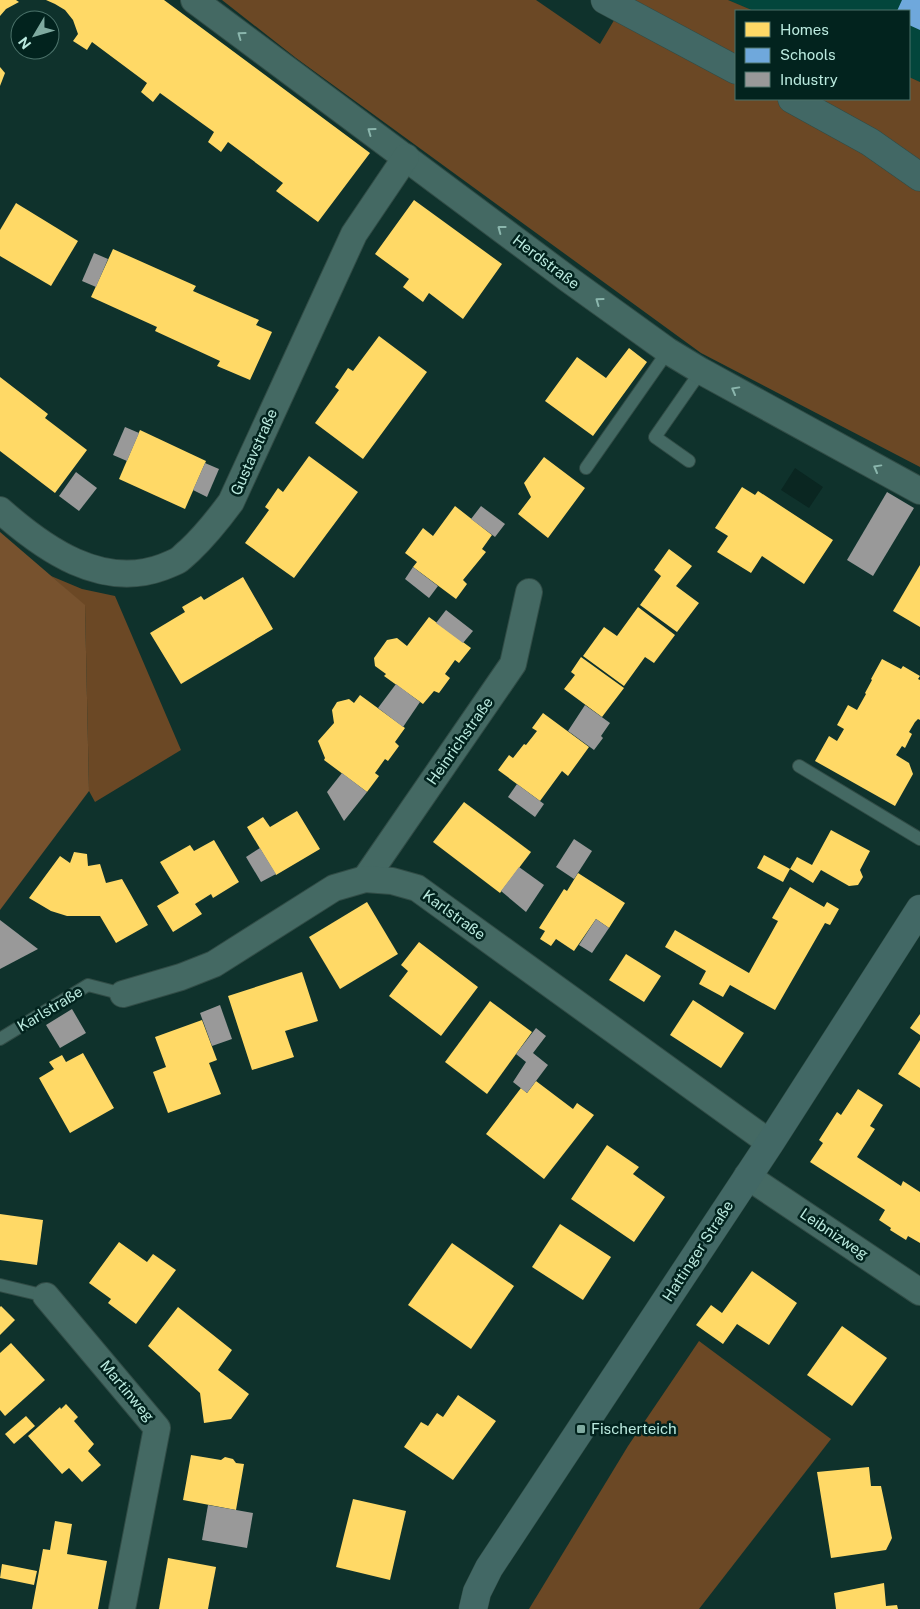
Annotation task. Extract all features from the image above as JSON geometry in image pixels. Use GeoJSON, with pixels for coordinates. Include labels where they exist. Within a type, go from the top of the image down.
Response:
{"type":"FeatureCollection","features":[{"type":"Feature","properties":{"kind":"main road"},"geometry":{"type":"LineString","coordinates":[[605,0],[735,69]]}},
{"type":"Feature","properties":{"kind":"main road"},"geometry":{"type":"LineString","coordinates":[[794,100],[870,142],[920,177]]}},
{"type":"Feature","properties":{"kind":"main road","name":"Hattinger Straße"},"geometry":{"type":"LineString","coordinates":[[454,1609],[475,1601],[489,1568],[770,1142],[920,910]]}},
{"type":"Feature","properties":{"kind":"street","name":"Herdstraße"},"geometry":{"type":"LineString","coordinates":[[194,0],[568,279],[668,351],[920,491]]}},
{"type":"Feature","properties":{"kind":"street","name":"Gustavstraße"},"geometry":{"type":"LineString","coordinates":[[0,510],[23,530],[59,554],[87,568],[115,574],[147,573],[178,561],[206,535],[231,502],[354,234],[406,157]]}},
{"type":"Feature","properties":{"kind":"street","name":"Heinrichstraße"},"geometry":{"type":"LineString","coordinates":[[365,879],[513,664],[529,592]]}},
{"type":"Feature","properties":{"kind":"street","name":"Karlstraße"},"geometry":{"type":"LineString","coordinates":[[123,994],[181,977],[214,964],[334,888],[365,879],[392,881],[417,888],[770,1142]]}},
{"type":"Feature","properties":{"kind":"street","name":"Leibnizweg"},"geometry":{"type":"LineString","coordinates":[[747,1176],[920,1292]]}},
{"type":"Feature","properties":{"kind":"street","name":"Martinweg"},"geometry":{"type":"LineString","coordinates":[[46,1296],[158,1428],[122,1609]]}},
{"type":"Feature","properties":{"kind":"lane"},"geometry":{"type":"LineString","coordinates":[[586,468],[668,351]]}},
{"type":"Feature","properties":{"kind":"lane"},"geometry":{"type":"LineString","coordinates":[[689,461],[655,437],[701,371]]}},
{"type":"Feature","properties":{"kind":"lane"},"geometry":{"type":"LineString","coordinates":[[799,766],[920,839]]}},
{"type":"Feature","properties":{"kind":"lane","name":"Karlstraße"},"geometry":{"type":"LineString","coordinates":[[0,1039],[88,985],[123,994]]}},
{"type":"Feature","properties":{"kind":"lane","name":"Martinweg"},"geometry":{"type":"LineString","coordinates":[[0,1285],[46,1296]]}},
{"type":"Feature","properties":{"kind":"shaded area"},"geometry":{"type":"Polygon","coordinates":[[[222,0],[536,0],[600,44],[626,0],[728,0],[752,10],[735,10],[735,100],[910,100],[910,77],[920,82],[920,467],[701,353],[296,58],[222,0]]]}},
{"type":"Feature","properties":{"kind":"shaded area"},"geometry":{"type":"Polygon","coordinates":[[[728,0],[920,0],[920,82],[910,77],[910,10],[752,10],[728,0]]]}},
{"type":"Feature","properties":{"kind":"shaded area"},"geometry":{"type":"Polygon","coordinates":[[[0,532],[85,605],[89,791],[0,910],[0,532]]]}},
{"type":"Feature","properties":{"kind":"shaded area"},"geometry":{"type":"Polygon","coordinates":[[[51,576],[82,589],[115,596],[181,750],[95,802],[89,791],[85,606],[51,576]]]}},
{"type":"Feature","properties":{"kind":"shaded area"},"geometry":{"type":"Polygon","coordinates":[[[699,1341],[831,1439],[699,1609],[529,1609],[628,1446],[699,1341]]]}},
{"type":"Feature","properties":{"kind":"water"},"geometry":{"type":"Polygon","coordinates":[[[795,468],[823,487],[809,508],[781,490],[795,468]]]}},
{"type":"Feature","properties":{"kind":"building: Homes"},"geometry":{"type":"Polygon","coordinates":[[[0,0],[16,0],[19,2],[6,9],[0,16],[0,0]]]}},
{"type":"Feature","properties":{"kind":"building: Homes"},"geometry":{"type":"Polygon","coordinates":[[[46,0],[164,0],[370,153],[318,222],[276,191],[283,183],[228,142],[221,152],[208,142],[214,132],[160,93],[153,102],[141,92],[147,83],[92,42],[87,50],[73,41],[78,34],[73,20],[65,10],[46,0]]]}},
{"type":"Feature","properties":{"kind":"building: Homes"},"geometry":{"type":"Polygon","coordinates":[[[0,67],[5,73],[0,86],[0,67]]]}},
{"type":"Feature","properties":{"kind":"building: Homes"},"geometry":{"type":"Polygon","coordinates":[[[414,200],[502,264],[463,319],[429,293],[423,302],[403,287],[409,279],[375,254],[414,200]]]}},
{"type":"Feature","properties":{"kind":"building: Homes"},"geometry":{"type":"Polygon","coordinates":[[[16,203],[78,241],[51,286],[0,256],[0,230],[16,203]]]}},
{"type":"Feature","properties":{"kind":"building: Homes"},"geometry":{"type":"Polygon","coordinates":[[[113,249],[196,286],[193,291],[259,320],[256,325],[272,332],[250,380],[217,366],[220,361],[155,331],[157,327],[91,297],[113,249]]]}},
{"type":"Feature","properties":{"kind":"building: Homes"},"geometry":{"type":"Polygon","coordinates":[[[379,336],[427,372],[363,459],[315,423],[339,390],[335,387],[348,368],[353,371],[379,336]]]}},
{"type":"Feature","properties":{"kind":"building: Homes"},"geometry":{"type":"Polygon","coordinates":[[[629,348],[647,362],[593,436],[545,401],[577,357],[606,378],[629,348]]]}},
{"type":"Feature","properties":{"kind":"building: Homes"},"geometry":{"type":"Polygon","coordinates":[[[0,377],[48,414],[45,418],[87,450],[55,493],[0,451],[0,377]]]}},
{"type":"Feature","properties":{"kind":"building: Homes"},"geometry":{"type":"Polygon","coordinates":[[[140,430],[206,461],[185,509],[119,479],[140,430]]]}},
{"type":"Feature","properties":{"kind":"building: Homes"},"geometry":{"type":"Polygon","coordinates":[[[309,456],[358,492],[294,578],[245,543],[269,510],[265,507],[278,488],[283,492],[309,456]]]}},
{"type":"Feature","properties":{"kind":"building: Homes"},"geometry":{"type":"Polygon","coordinates":[[[544,457],[585,488],[548,538],[518,514],[531,497],[524,483],[544,457]]]}},
{"type":"Feature","properties":{"kind":"building: Homes"},"geometry":{"type":"Polygon","coordinates":[[[742,487],[755,495],[758,491],[833,540],[804,584],[762,556],[751,573],[717,552],[728,536],[715,528],[742,487]]]}},
{"type":"Feature","properties":{"kind":"building: Homes"},"geometry":{"type":"Polygon","coordinates":[[[455,506],[492,535],[482,549],[486,552],[463,580],[467,584],[456,599],[413,567],[417,562],[405,553],[423,528],[433,536],[455,506]]]}},
{"type":"Feature","properties":{"kind":"building: Homes"},"geometry":{"type":"Polygon","coordinates":[[[669,549],[692,566],[676,586],[699,603],[677,632],[640,605],[661,576],[654,570],[669,549]]]}},
{"type":"Feature","properties":{"kind":"building: Homes"},"geometry":{"type":"Polygon","coordinates":[[[920,565],[920,627],[893,611],[920,565]]]}},
{"type":"Feature","properties":{"kind":"building: Homes"},"geometry":{"type":"Polygon","coordinates":[[[243,577],[273,629],[181,684],[150,633],[185,612],[182,607],[201,596],[204,600],[243,577]]]}},
{"type":"Feature","properties":{"kind":"building: Homes"},"geometry":{"type":"Polygon","coordinates":[[[638,607],[675,635],[654,663],[645,657],[624,686],[583,656],[604,627],[617,636],[638,607]]]}},
{"type":"Feature","properties":{"kind":"building: Homes"},"geometry":{"type":"Polygon","coordinates":[[[429,617],[471,648],[459,663],[455,660],[445,674],[450,678],[439,693],[434,691],[423,704],[384,676],[386,674],[375,666],[374,658],[387,640],[397,638],[407,646],[429,617]]]}},
{"type":"Feature","properties":{"kind":"building: Homes"},"geometry":{"type":"Polygon","coordinates":[[[581,657],[624,688],[602,717],[564,689],[575,675],[571,672],[581,657]]]}},
{"type":"Feature","properties":{"kind":"building: Homes"},"geometry":{"type":"Polygon","coordinates":[[[882,659],[901,669],[903,666],[920,676],[918,679],[920,680],[920,720],[918,719],[915,722],[909,732],[912,734],[905,748],[902,746],[896,755],[909,763],[913,774],[895,806],[815,761],[829,736],[837,741],[844,729],[837,725],[848,705],[857,710],[882,659]]]}},
{"type":"Feature","properties":{"kind":"building: Homes"},"geometry":{"type":"Polygon","coordinates":[[[360,695],[405,728],[395,742],[399,746],[388,761],[385,759],[375,773],[379,776],[367,792],[324,760],[325,758],[318,741],[334,723],[332,710],[337,702],[349,699],[354,703],[360,695]]]}},
{"type":"Feature","properties":{"kind":"building: Homes"},"geometry":{"type":"Polygon","coordinates":[[[543,713],[589,747],[568,776],[562,771],[540,801],[498,770],[509,755],[513,758],[524,744],[526,745],[537,731],[532,728],[543,713]]]}},
{"type":"Feature","properties":{"kind":"building: Homes"},"geometry":{"type":"Polygon","coordinates":[[[464,802],[531,852],[500,893],[433,842],[464,802]]]}},
{"type":"Feature","properties":{"kind":"building: Homes"},"geometry":{"type":"Polygon","coordinates":[[[297,811],[320,849],[276,875],[247,827],[263,817],[270,827],[297,811]]]}},
{"type":"Feature","properties":{"kind":"building: Homes"},"geometry":{"type":"Polygon","coordinates":[[[831,830],[870,851],[860,870],[863,877],[858,885],[849,886],[821,870],[813,883],[790,869],[797,857],[812,865],[831,830]]]}},
{"type":"Feature","properties":{"kind":"building: Homes"},"geometry":{"type":"Polygon","coordinates":[[[214,840],[239,882],[213,898],[211,894],[195,904],[202,914],[173,932],[157,906],[179,893],[160,862],[190,845],[194,851],[214,840]]]}},
{"type":"Feature","properties":{"kind":"building: Homes"},"geometry":{"type":"Polygon","coordinates":[[[74,852],[87,854],[88,866],[100,864],[106,883],[122,879],[148,925],[116,943],[100,916],[67,916],[51,911],[29,898],[60,856],[70,863],[74,852]]]}},
{"type":"Feature","properties":{"kind":"building: Homes"},"geometry":{"type":"Polygon","coordinates":[[[764,855],[790,869],[783,882],[757,868],[764,855]]]}},
{"type":"Feature","properties":{"kind":"building: Homes"},"geometry":{"type":"Polygon","coordinates":[[[578,873],[625,903],[609,928],[596,919],[574,951],[556,939],[551,946],[540,939],[545,931],[539,928],[564,889],[567,891],[578,873]]]}},
{"type":"Feature","properties":{"kind":"building: Homes"},"geometry":{"type":"Polygon","coordinates":[[[790,887],[824,907],[827,902],[839,909],[830,925],[825,923],[775,1010],[730,985],[723,997],[699,984],[706,971],[665,947],[675,930],[749,973],[778,921],[772,918],[790,887]]]}},
{"type":"Feature","properties":{"kind":"building: Homes"},"geometry":{"type":"Polygon","coordinates":[[[367,902],[398,954],[340,989],[309,937],[367,902]]]}},
{"type":"Feature","properties":{"kind":"building: Homes"},"geometry":{"type":"Polygon","coordinates":[[[419,942],[478,987],[441,1036],[389,996],[408,971],[401,965],[419,942]]]}},
{"type":"Feature","properties":{"kind":"building: Homes"},"geometry":{"type":"Polygon","coordinates":[[[626,954],[661,976],[644,1002],[609,980],[626,954]]]}},
{"type":"Feature","properties":{"kind":"building: Homes"},"geometry":{"type":"Polygon","coordinates":[[[302,972],[318,1021],[285,1031],[294,1057],[252,1070],[228,996],[302,972]]]}},
{"type":"Feature","properties":{"kind":"building: Homes"},"geometry":{"type":"Polygon","coordinates":[[[693,1000],[744,1033],[721,1068],[670,1035],[693,1000]]]}},
{"type":"Feature","properties":{"kind":"building: Homes"},"geometry":{"type":"Polygon","coordinates":[[[490,1001],[532,1032],[487,1094],[445,1062],[490,1001]]]}},
{"type":"Feature","properties":{"kind":"building: Homes"},"geometry":{"type":"Polygon","coordinates":[[[920,1014],[920,1035],[910,1028],[920,1014]]]}},
{"type":"Feature","properties":{"kind":"building: Homes"},"geometry":{"type":"Polygon","coordinates":[[[202,1020],[217,1060],[209,1063],[221,1094],[168,1113],[153,1072],[166,1067],[155,1037],[202,1020]]]}},
{"type":"Feature","properties":{"kind":"building: Homes"},"geometry":{"type":"Polygon","coordinates":[[[920,1040],[920,1088],[898,1074],[920,1040]]]}},
{"type":"Feature","properties":{"kind":"building: Homes"},"geometry":{"type":"Polygon","coordinates":[[[83,1053],[114,1108],[70,1133],[39,1078],[54,1069],[49,1062],[62,1055],[66,1062],[83,1053]]]}},
{"type":"Feature","properties":{"kind":"building: Homes"},"geometry":{"type":"Polygon","coordinates":[[[536,1081],[573,1109],[577,1103],[594,1115],[544,1179],[486,1134],[521,1088],[527,1093],[536,1081]]]}},
{"type":"Feature","properties":{"kind":"building: Homes"},"geometry":{"type":"Polygon","coordinates":[[[858,1089],[883,1105],[870,1126],[875,1129],[857,1157],[901,1186],[903,1181],[920,1192],[920,1243],[908,1236],[906,1240],[890,1230],[891,1228],[879,1220],[885,1210],[810,1162],[823,1143],[819,1140],[837,1112],[841,1115],[858,1089]]]}},
{"type":"Feature","properties":{"kind":"building: Homes"},"geometry":{"type":"Polygon","coordinates":[[[607,1145],[639,1167],[633,1174],[665,1197],[634,1242],[571,1199],[607,1145]]]}},
{"type":"Feature","properties":{"kind":"building: Homes"},"geometry":{"type":"Polygon","coordinates":[[[0,1214],[43,1220],[37,1265],[0,1260],[0,1214]]]}},
{"type":"Feature","properties":{"kind":"building: Homes"},"geometry":{"type":"Polygon","coordinates":[[[560,1224],[611,1257],[583,1300],[532,1267],[560,1224]]]}},
{"type":"Feature","properties":{"kind":"building: Homes"},"geometry":{"type":"Polygon","coordinates":[[[119,1242],[147,1262],[153,1254],[176,1270],[136,1324],[108,1303],[111,1299],[89,1283],[119,1242]]]}},
{"type":"Feature","properties":{"kind":"building: Homes"},"geometry":{"type":"Polygon","coordinates":[[[452,1243],[514,1286],[471,1349],[408,1305],[452,1243]]]}},
{"type":"Feature","properties":{"kind":"building: Homes"},"geometry":{"type":"Polygon","coordinates":[[[752,1271],[797,1303],[769,1345],[737,1324],[723,1344],[696,1325],[711,1305],[722,1313],[752,1271]]]}},
{"type":"Feature","properties":{"kind":"building: Homes"},"geometry":{"type":"Polygon","coordinates":[[[0,1307],[15,1320],[0,1335],[0,1307]]]}},
{"type":"Feature","properties":{"kind":"building: Homes"},"geometry":{"type":"Polygon","coordinates":[[[178,1307],[232,1350],[218,1370],[249,1394],[231,1419],[204,1423],[200,1393],[148,1346],[178,1307]]]}},
{"type":"Feature","properties":{"kind":"building: Homes"},"geometry":{"type":"Polygon","coordinates":[[[842,1326],[887,1358],[852,1406],[807,1375],[842,1326]]]}},
{"type":"Feature","properties":{"kind":"building: Homes"},"geometry":{"type":"Polygon","coordinates":[[[11,1343],[45,1380],[5,1416],[0,1410],[0,1353],[11,1343]]]}},
{"type":"Feature","properties":{"kind":"building: Homes"},"geometry":{"type":"Polygon","coordinates":[[[458,1395],[496,1421],[453,1480],[404,1447],[421,1422],[428,1426],[437,1413],[443,1417],[458,1395]]]}},
{"type":"Feature","properties":{"kind":"building: Homes"},"geometry":{"type":"Polygon","coordinates":[[[66,1404],[78,1417],[74,1421],[94,1444],[88,1451],[101,1465],[82,1482],[69,1468],[62,1474],[28,1436],[60,1407],[61,1409],[66,1404]]]}},
{"type":"Feature","properties":{"kind":"building: Homes"},"geometry":{"type":"Polygon","coordinates":[[[26,1416],[35,1426],[14,1444],[5,1434],[26,1416]]]}},
{"type":"Feature","properties":{"kind":"building: Homes"},"geometry":{"type":"Polygon","coordinates":[[[191,1455],[221,1460],[225,1457],[233,1459],[236,1463],[244,1464],[236,1510],[183,1500],[191,1455]]]}},
{"type":"Feature","properties":{"kind":"building: Homes"},"geometry":{"type":"Polygon","coordinates":[[[869,1467],[871,1486],[881,1486],[892,1538],[886,1550],[831,1558],[817,1472],[869,1467]]]}},
{"type":"Feature","properties":{"kind":"building: Homes"},"geometry":{"type":"Polygon","coordinates":[[[353,1499],[406,1511],[390,1580],[336,1567],[353,1499]]]}},
{"type":"Feature","properties":{"kind":"building: Homes"},"geometry":{"type":"Polygon","coordinates":[[[55,1521],[72,1524],[67,1554],[107,1561],[98,1609],[32,1609],[43,1549],[50,1550],[55,1521]]]}},
{"type":"Feature","properties":{"kind":"building: Homes"},"geometry":{"type":"Polygon","coordinates":[[[168,1558],[216,1567],[208,1609],[159,1609],[168,1558]]]}},
{"type":"Feature","properties":{"kind":"building: Homes"},"geometry":{"type":"Polygon","coordinates":[[[2,1564],[37,1571],[34,1585],[0,1578],[2,1564]]]}},
{"type":"Feature","properties":{"kind":"building: Homes"},"geometry":{"type":"Polygon","coordinates":[[[884,1583],[886,1606],[897,1605],[898,1609],[836,1609],[834,1593],[884,1583]]]}},
{"type":"Feature","properties":{"kind":"building: Schools"},"geometry":{"type":"Polygon","coordinates":[[[902,0],[920,0],[920,30],[910,25],[910,10],[897,10],[902,0]]]}},
{"type":"Feature","properties":{"kind":"building: Industry"},"geometry":{"type":"Polygon","coordinates":[[[94,253],[108,259],[96,287],[82,281],[94,253]]]}},
{"type":"Feature","properties":{"kind":"building: Industry"},"geometry":{"type":"Polygon","coordinates":[[[125,427],[139,433],[127,461],[113,455],[125,427]]]}},
{"type":"Feature","properties":{"kind":"building: Industry"},"geometry":{"type":"Polygon","coordinates":[[[205,463],[219,469],[207,497],[193,490],[205,463]]]}},
{"type":"Feature","properties":{"kind":"building: Industry"},"geometry":{"type":"Polygon","coordinates":[[[76,472],[97,488],[79,511],[59,496],[76,472]]]}},
{"type":"Feature","properties":{"kind":"building: Industry"},"geometry":{"type":"Polygon","coordinates":[[[887,492],[914,508],[873,576],[847,560],[887,492]]]}},
{"type":"Feature","properties":{"kind":"building: Industry"},"geometry":{"type":"Polygon","coordinates":[[[481,506],[505,524],[495,537],[471,519],[481,506]]]}},
{"type":"Feature","properties":{"kind":"building: Industry"},"geometry":{"type":"Polygon","coordinates":[[[413,567],[438,586],[429,598],[405,579],[413,567]]]}},
{"type":"Feature","properties":{"kind":"building: Industry"},"geometry":{"type":"Polygon","coordinates":[[[446,610],[473,631],[463,643],[436,623],[446,610]]]}},
{"type":"Feature","properties":{"kind":"building: Industry"},"geometry":{"type":"Polygon","coordinates":[[[396,684],[420,702],[403,727],[378,708],[396,684]]]}},
{"type":"Feature","properties":{"kind":"building: Industry"},"geometry":{"type":"Polygon","coordinates":[[[585,705],[610,723],[601,736],[603,738],[594,750],[568,731],[585,705]]]}},
{"type":"Feature","properties":{"kind":"building: Industry"},"geometry":{"type":"Polygon","coordinates":[[[342,773],[367,792],[344,821],[327,792],[342,773]]]}},
{"type":"Feature","properties":{"kind":"building: Industry"},"geometry":{"type":"Polygon","coordinates":[[[517,784],[544,804],[535,817],[508,797],[517,784]]]}},
{"type":"Feature","properties":{"kind":"building: Industry"},"geometry":{"type":"Polygon","coordinates":[[[574,839],[592,851],[574,879],[556,867],[574,839]]]}},
{"type":"Feature","properties":{"kind":"building: Industry"},"geometry":{"type":"Polygon","coordinates":[[[260,848],[276,874],[261,882],[246,857],[260,848]]]}},
{"type":"Feature","properties":{"kind":"building: Industry"},"geometry":{"type":"Polygon","coordinates":[[[519,867],[544,885],[526,912],[501,891],[519,867]]]}},
{"type":"Feature","properties":{"kind":"building: Industry"},"geometry":{"type":"Polygon","coordinates":[[[596,919],[609,928],[592,953],[579,945],[596,919]]]}},
{"type":"Feature","properties":{"kind":"building: Industry"},"geometry":{"type":"Polygon","coordinates":[[[0,920],[38,949],[0,969],[0,920]]]}},
{"type":"Feature","properties":{"kind":"building: Industry"},"geometry":{"type":"Polygon","coordinates":[[[220,1005],[232,1039],[212,1046],[200,1013],[220,1005]]]}},
{"type":"Feature","properties":{"kind":"building: Industry"},"geometry":{"type":"Polygon","coordinates":[[[72,1009],[86,1033],[60,1048],[46,1025],[72,1009]]]}},
{"type":"Feature","properties":{"kind":"building: Industry"},"geometry":{"type":"Polygon","coordinates":[[[536,1028],[546,1036],[533,1053],[548,1065],[527,1093],[513,1082],[526,1062],[516,1054],[536,1028]]]}},
{"type":"Feature","properties":{"kind":"building: Industry"},"geometry":{"type":"Polygon","coordinates":[[[208,1505],[253,1513],[247,1548],[202,1540],[208,1505]]]}},
{"type":"Feature","properties":{"kind":"place","name":"Fischerteich"},"geometry":{"type":"Point","coordinates":[581,1429]}}]}
